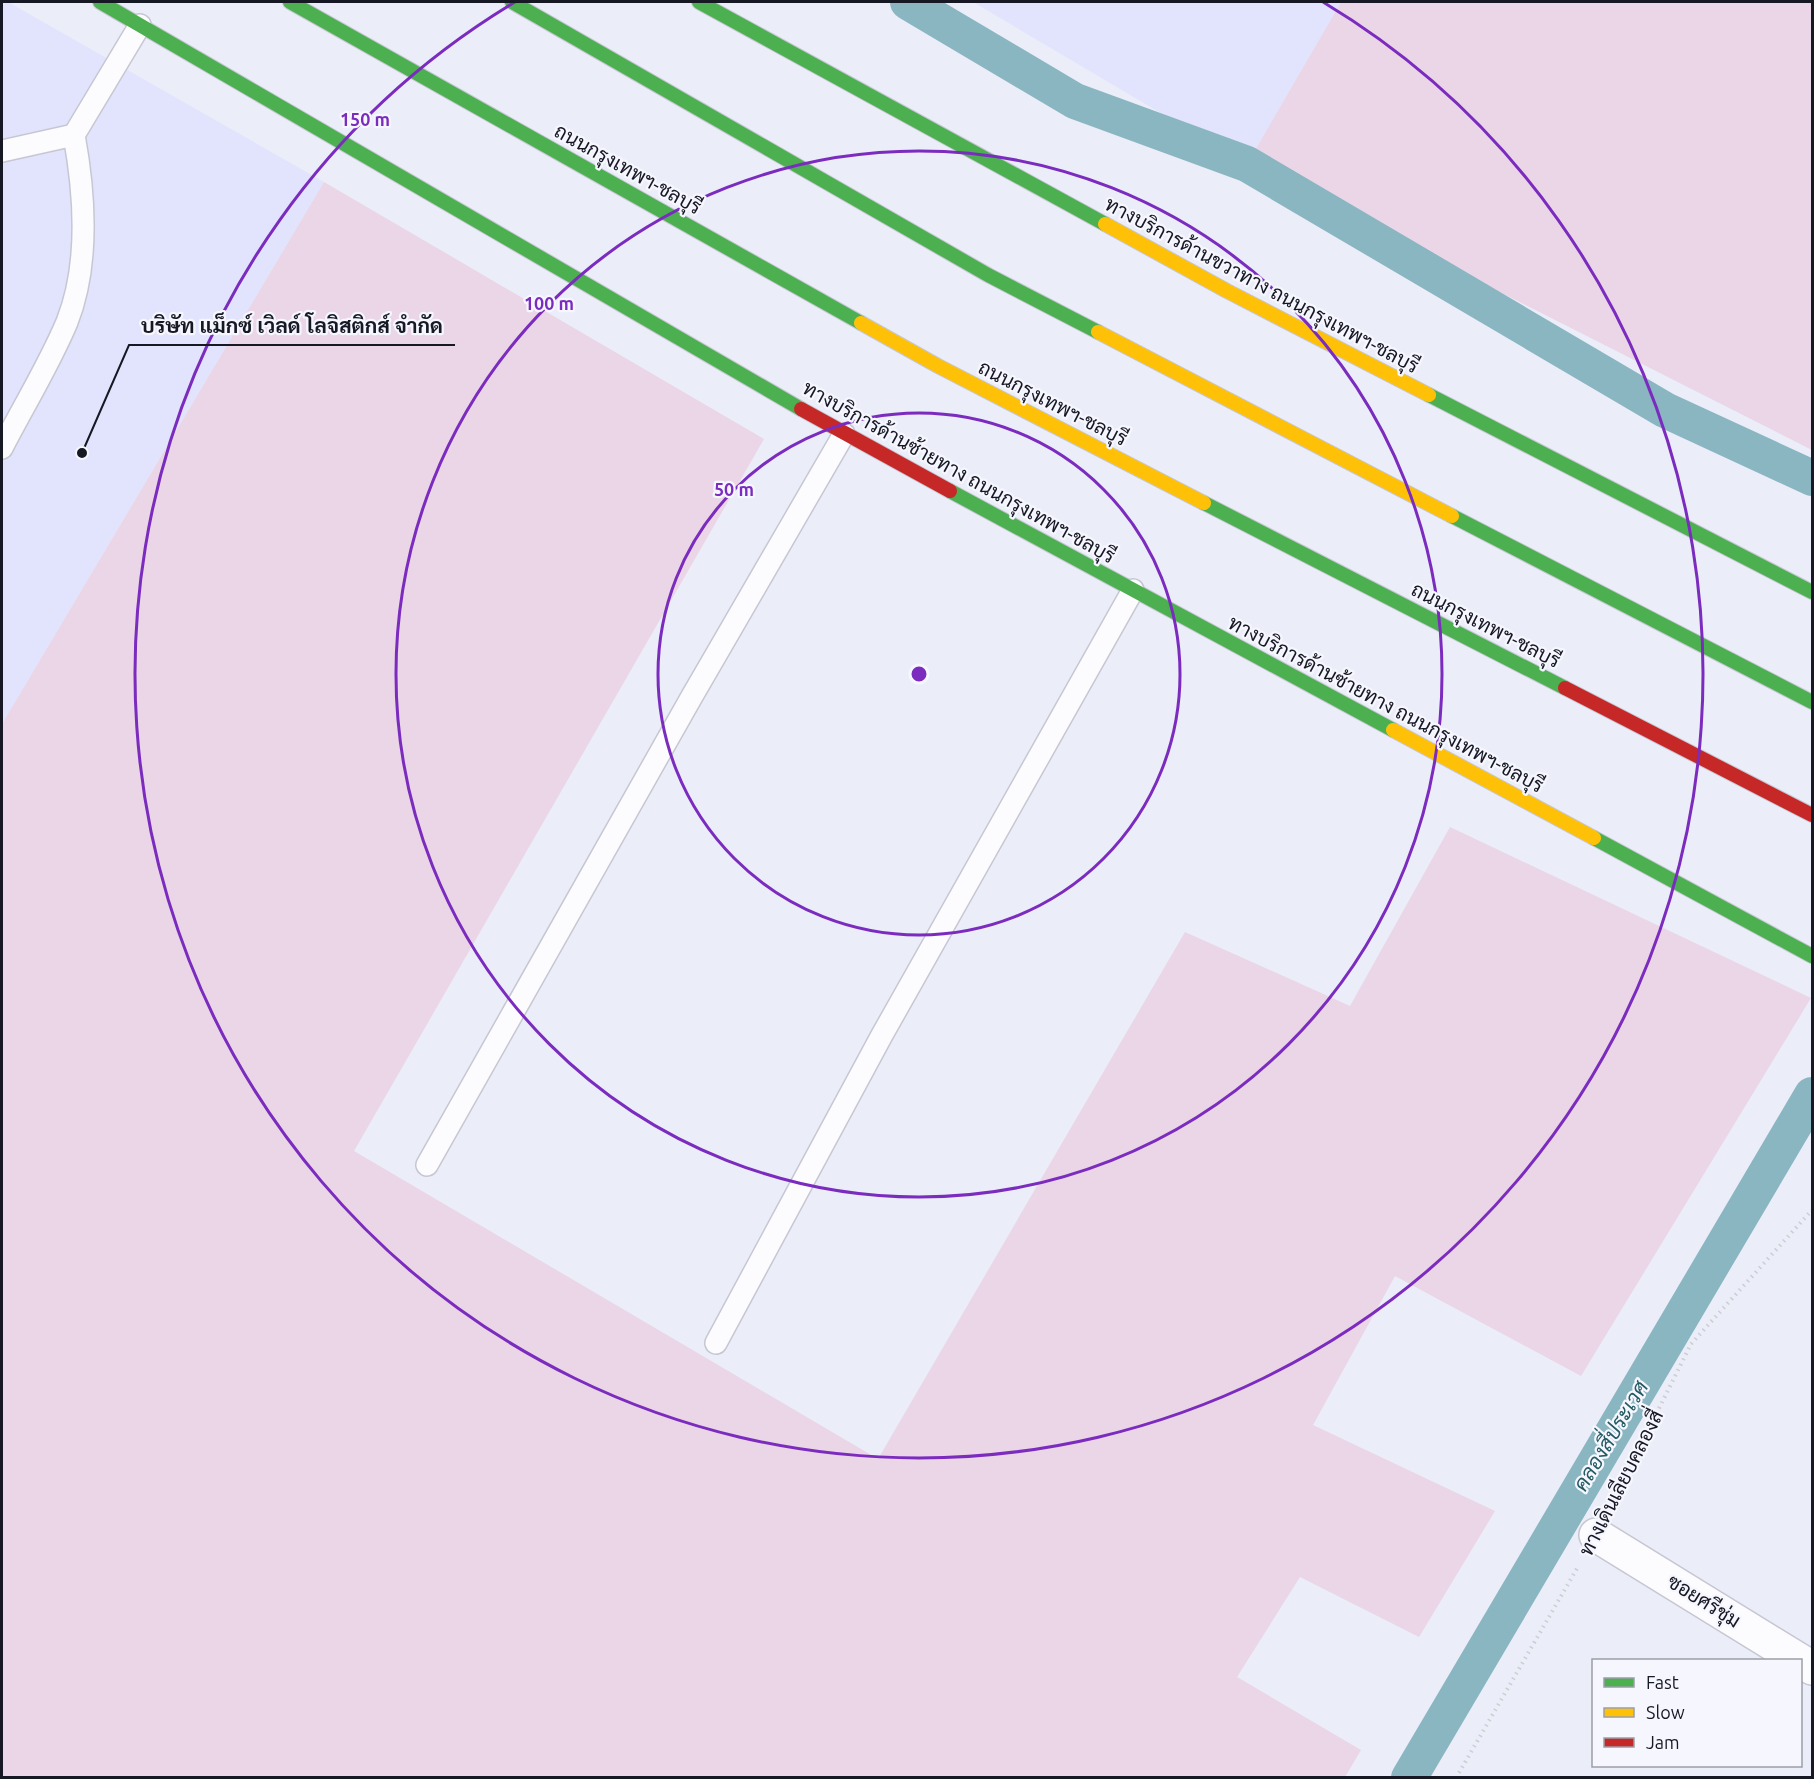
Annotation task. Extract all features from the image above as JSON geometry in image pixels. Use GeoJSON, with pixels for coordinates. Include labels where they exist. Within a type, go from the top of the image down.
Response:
{"type":"FeatureCollection","features":[{"type":"Feature","properties":{"kind":"main road","name":"ทางบริการด้านซ้ายทาง ถนนกรุงเทพฯ-ชลบุรี"},"geometry":{"type":"LineString","coordinates":[[100,2],[844,434],[1812,956]]}},
{"type":"Feature","properties":{"kind":"main road","name":"ถนนกรุงเทพฯ-ชลบุรี"},"geometry":{"type":"LineString","coordinates":[[290,2],[939,366],[1812,815]]}},
{"type":"Feature","properties":{"kind":"main road"},"geometry":{"type":"LineString","coordinates":[[512,2],[988,275],[1812,702]]}},
{"type":"Feature","properties":{"kind":"main road","name":"ทางบริการด้านขวาทาง ถนนกรุงเทพฯ-ชลบุรี"},"geometry":{"type":"LineString","coordinates":[[699,2],[1227,291],[1812,592]]}},
{"type":"Feature","properties":{"kind":"street","name":"ซอยศรีชุ่ม"},"geometry":{"type":"LineString","coordinates":[[1596,1535],[1797,1659]]}},
{"type":"Feature","properties":{"kind":"lane"},"geometry":{"type":"LineString","coordinates":[[2,448],[67,321],[81,267],[80,168],[74,135],[140,26]]}},
{"type":"Feature","properties":{"kind":"lane"},"geometry":{"type":"LineString","coordinates":[[2,151],[74,135]]}},
{"type":"Feature","properties":{"kind":"lane"},"geometry":{"type":"LineString","coordinates":[[427,1166],[691,698],[844,434]]}},
{"type":"Feature","properties":{"kind":"lane"},"geometry":{"type":"LineString","coordinates":[[716,1343],[882,1035],[1133,590]]}},
{"type":"Feature","properties":{"kind":"path","name":"ทางเดินเลียบคลองสี่"},"geometry":{"type":"LineString","coordinates":[[1456,1778],[1596,1535],[1692,1344],[1812,1210]]}},
{"type":"Feature","properties":{"kind":"shaded area"},"geometry":{"type":"Polygon","coordinates":[[[2,2],[8,2],[324,182],[2,724],[2,2]]]}},
{"type":"Feature","properties":{"kind":"shaded area"},"geometry":{"type":"Polygon","coordinates":[[[973,2],[1341,2],[1247,164],[973,2]]]}},
{"type":"Feature","properties":{"kind":"shaded area"},"geometry":{"type":"Polygon","coordinates":[[[1341,2],[1812,2],[1812,450],[1247,164],[1341,2]]]}},
{"type":"Feature","properties":{"kind":"shaded area"},"geometry":{"type":"Polygon","coordinates":[[[324,182],[764,439],[354,1151],[878,1459],[1185,932],[1350,1006],[1450,827],[1811,998],[1581,1376],[1395,1276],[1313,1425],[1495,1511],[1419,1637],[1300,1577],[1237,1677],[1361,1750],[1345,1777],[2,1777],[2,724],[324,182]]]}},
{"type":"Feature","properties":{"kind":"waterway"},"geometry":{"type":"LineString","coordinates":[[908,2],[1075,101],[1247,164],[1665,410],[1812,478]]}},
{"type":"Feature","properties":{"kind":"waterway","name":"คลองสี่ประเวศ"},"geometry":{"type":"LineString","coordinates":[[1409,1778],[1812,1095]]}},
{"type":"Feature","properties":{"kind":"traffic: fast"},"geometry":{"type":"LineString","coordinates":[[100,2],[801,409]]}},
{"type":"Feature","properties":{"kind":"traffic: fast"},"geometry":{"type":"LineString","coordinates":[[290,2],[861,323]]}},
{"type":"Feature","properties":{"kind":"traffic: fast"},"geometry":{"type":"LineString","coordinates":[[512,2],[988,275],[1098,332]]}},
{"type":"Feature","properties":{"kind":"traffic: fast"},"geometry":{"type":"LineString","coordinates":[[699,2],[1105,224]]}},
{"type":"Feature","properties":{"kind":"traffic: fast"},"geometry":{"type":"LineString","coordinates":[[1429,395],[1812,592]]}},
{"type":"Feature","properties":{"kind":"traffic: fast"},"geometry":{"type":"LineString","coordinates":[[950,491],[1393,730]]}},
{"type":"Feature","properties":{"kind":"traffic: fast"},"geometry":{"type":"LineString","coordinates":[[1204,503],[1565,688]]}},
{"type":"Feature","properties":{"kind":"traffic: fast"},"geometry":{"type":"LineString","coordinates":[[1452,516],[1812,702]]}},
{"type":"Feature","properties":{"kind":"traffic: fast"},"geometry":{"type":"LineString","coordinates":[[1594,838],[1812,956]]}},
{"type":"Feature","properties":{"kind":"traffic: slow"},"geometry":{"type":"LineString","coordinates":[[1105,224],[1227,291],[1429,395]]}},
{"type":"Feature","properties":{"kind":"traffic: slow"},"geometry":{"type":"LineString","coordinates":[[861,323],[938,366],[1204,503]]}},
{"type":"Feature","properties":{"kind":"traffic: slow"},"geometry":{"type":"LineString","coordinates":[[1098,332],[1452,516]]}},
{"type":"Feature","properties":{"kind":"traffic: slow"},"geometry":{"type":"LineString","coordinates":[[1393,730],[1594,838]]}},
{"type":"Feature","properties":{"kind":"traffic: jam"},"geometry":{"type":"LineString","coordinates":[[801,409],[950,491]]}},
{"type":"Feature","properties":{"kind":"traffic: jam"},"geometry":{"type":"LineString","coordinates":[[1565,688],[1812,815]]}},
{"type":"Feature","properties":{"kind":"place","name":"บริษัท แม็กซ์ เวิลด์ โลจิสติกส์ จำกัด"},"geometry":{"type":"Point","coordinates":[82,453]}}]}
